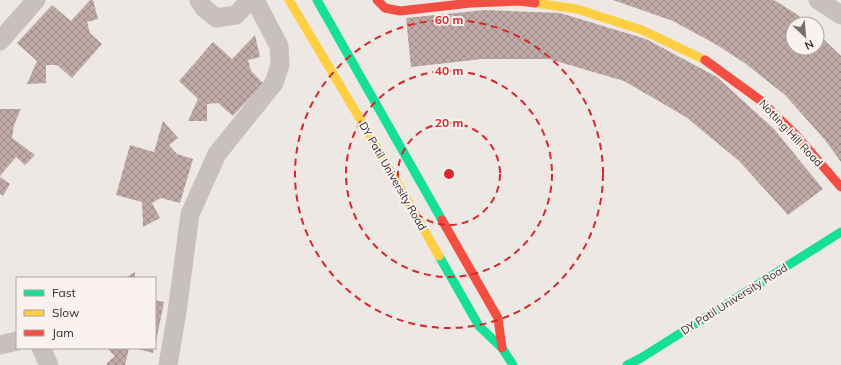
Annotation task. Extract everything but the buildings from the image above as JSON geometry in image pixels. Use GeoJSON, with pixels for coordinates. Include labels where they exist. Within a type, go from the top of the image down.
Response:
{"type":"FeatureCollection","features":[{"type":"Feature","properties":{"kind":"street"},"geometry":{"type":"LineString","coordinates":[[0,41],[36,0]]}},
{"type":"Feature","properties":{"kind":"street"},"geometry":{"type":"LineString","coordinates":[[199,0],[204,8],[216,18],[236,14],[250,0]]}},
{"type":"Feature","properties":{"kind":"street"},"geometry":{"type":"LineString","coordinates":[[168,365],[177,312],[190,214],[218,154],[274,83],[280,64],[279,46],[255,0]]}},
{"type":"Feature","properties":{"kind":"street","name":"DY Patil University Road"},"geometry":{"type":"LineString","coordinates":[[289,0],[368,132],[478,326],[502,348],[513,365]]}},
{"type":"Feature","properties":{"kind":"street","name":"DY Patil University Road"},"geometry":{"type":"LineString","coordinates":[[317,0],[498,318],[502,348]]}},
{"type":"Feature","properties":{"kind":"street","name":"Notting Hill Road"},"geometry":{"type":"LineString","coordinates":[[377,0],[386,8],[400,10],[471,2],[519,1],[577,9],[642,30],[701,57],[760,100],[795,134],[841,187]]}},
{"type":"Feature","properties":{"kind":"street"},"geometry":{"type":"LineString","coordinates":[[818,0],[841,15]]}},
{"type":"Feature","properties":{"kind":"street","name":"DY Patil University Road"},"geometry":{"type":"LineString","coordinates":[[627,365],[641,358],[841,232]]}},
{"type":"Feature","properties":{"kind":"street"},"geometry":{"type":"LineString","coordinates":[[0,345],[16,341]]}},
{"type":"Feature","properties":{"kind":"street"},"geometry":{"type":"LineString","coordinates":[[41,349],[49,365]]}},
{"type":"Feature","properties":{"kind":"traffic: fast"},"geometry":{"type":"LineString","coordinates":[[317,0],[442,220]]}},
{"type":"Feature","properties":{"kind":"traffic: fast"},"geometry":{"type":"LineString","coordinates":[[627,365],[641,358],[841,232]]}},
{"type":"Feature","properties":{"kind":"traffic: fast"},"geometry":{"type":"LineString","coordinates":[[439,256],[479,326],[502,348],[513,365]]}},
{"type":"Feature","properties":{"kind":"traffic: slow"},"geometry":{"type":"LineString","coordinates":[[289,0],[372,139],[439,256]]}},
{"type":"Feature","properties":{"kind":"traffic: slow"},"geometry":{"type":"LineString","coordinates":[[535,3],[577,9],[642,30],[705,60]]}},
{"type":"Feature","properties":{"kind":"traffic: jam"},"geometry":{"type":"LineString","coordinates":[[377,0],[385,8],[400,11],[471,3],[519,1],[535,3]]}},
{"type":"Feature","properties":{"kind":"traffic: jam"},"geometry":{"type":"LineString","coordinates":[[705,60],[760,100],[795,134],[841,187]]}},
{"type":"Feature","properties":{"kind":"traffic: jam"},"geometry":{"type":"LineString","coordinates":[[442,220],[498,318],[502,348]]}}]}
